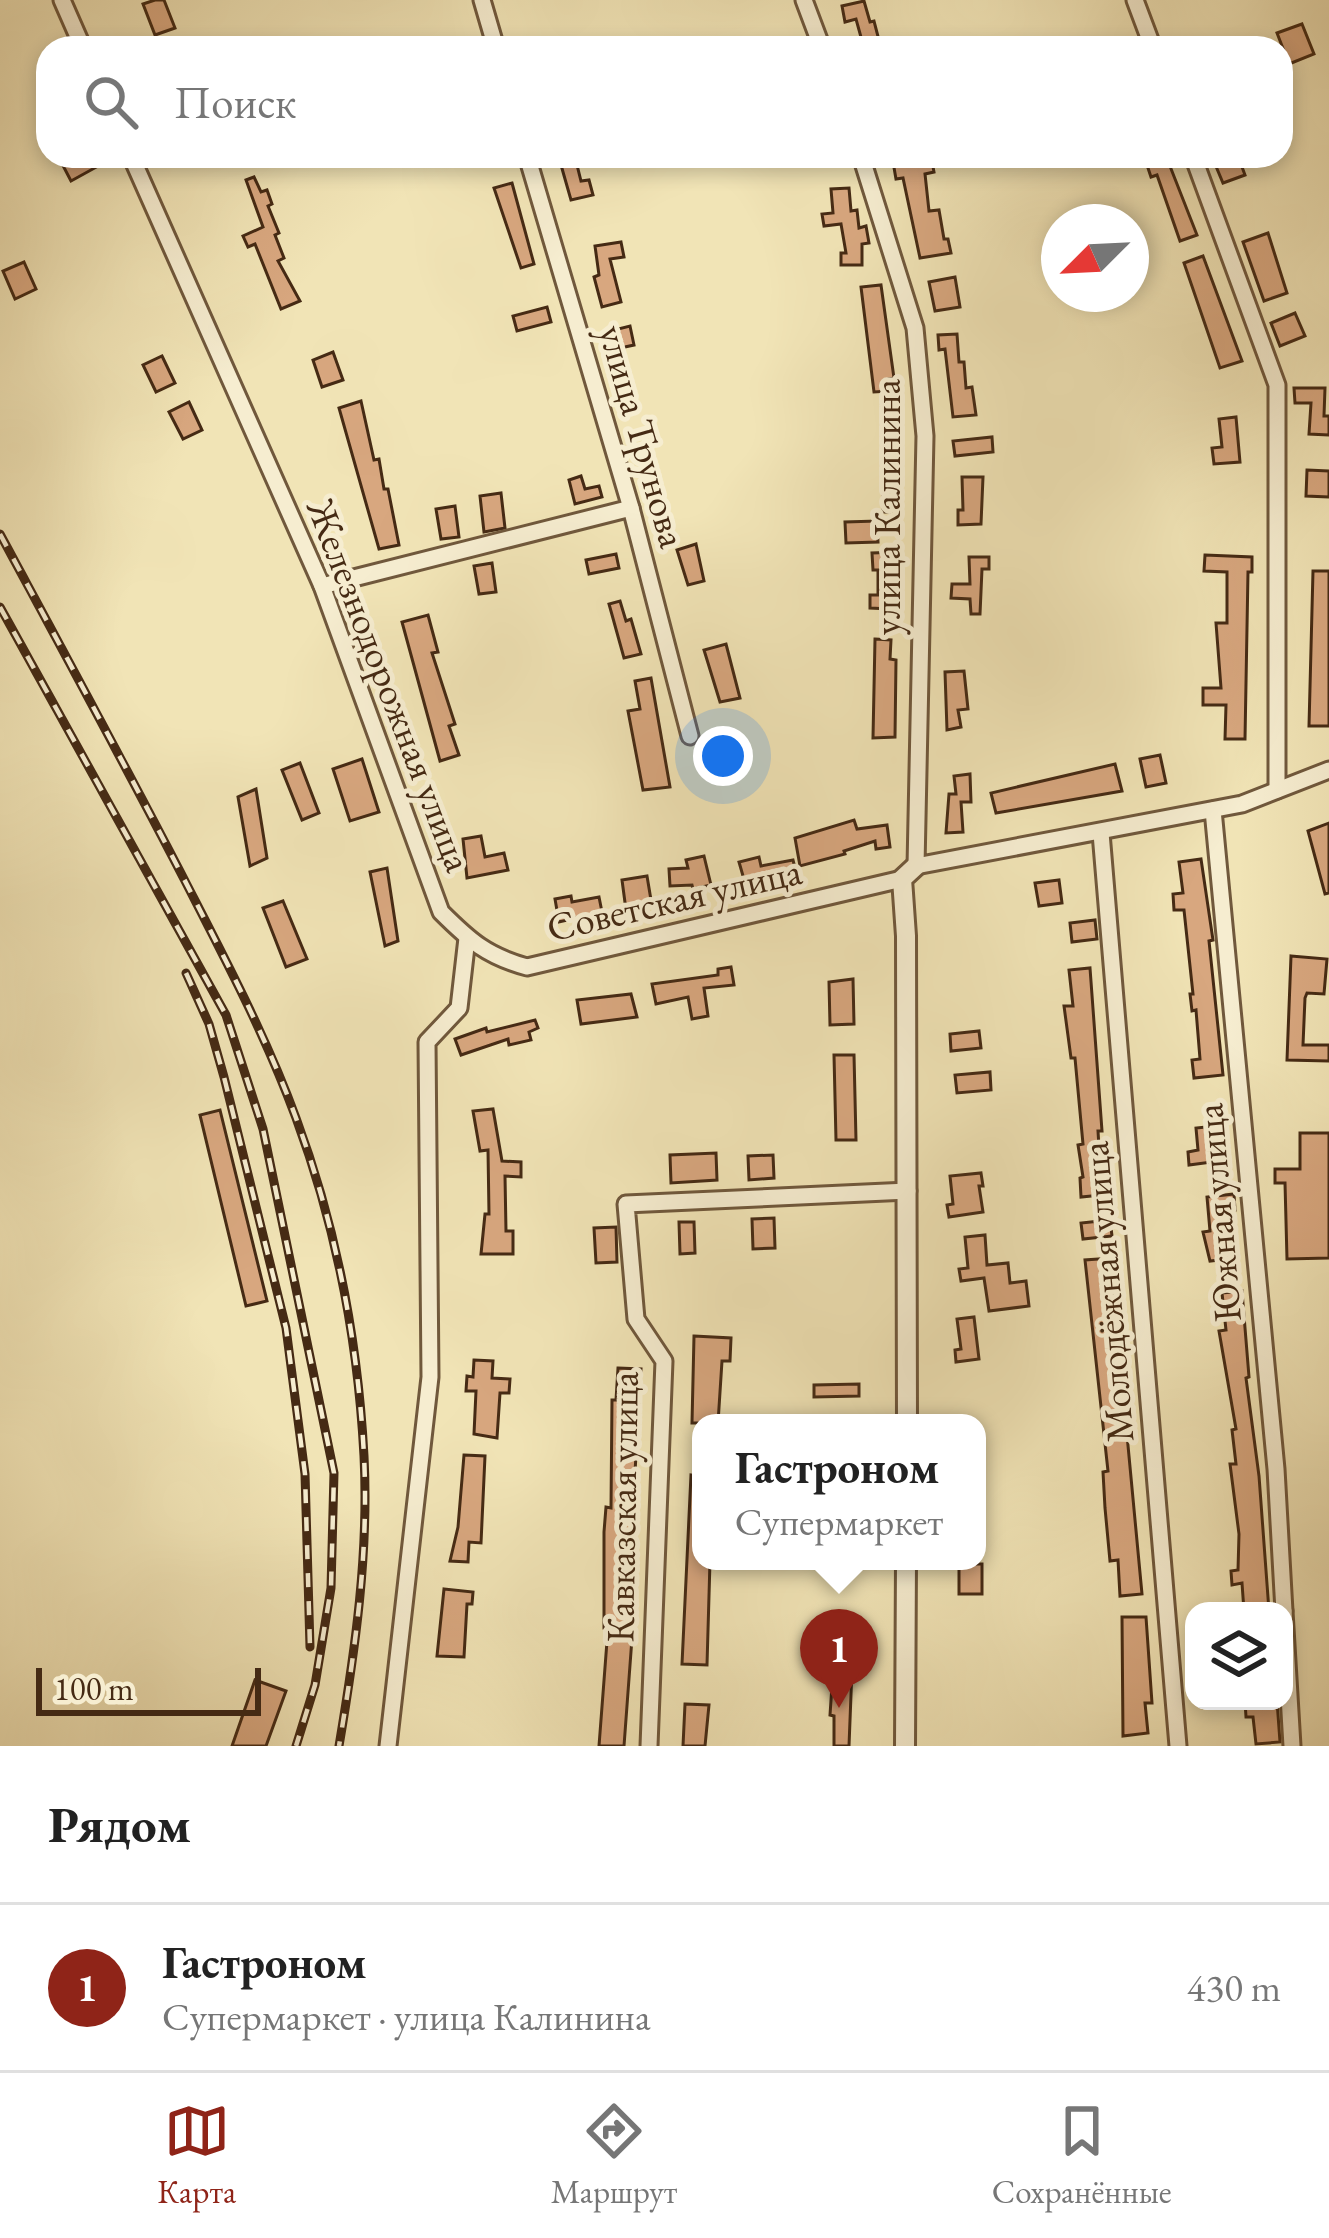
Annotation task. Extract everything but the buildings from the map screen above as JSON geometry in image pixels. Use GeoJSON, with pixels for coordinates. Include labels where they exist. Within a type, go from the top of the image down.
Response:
{"type":"FeatureCollection","features":[{"type":"Feature","properties":{"kind":"street"},"geometry":{"type":"LineString","coordinates":[[62,0],[78,36]]}},
{"type":"Feature","properties":{"kind":"street"},"geometry":{"type":"LineString","coordinates":[[482,0],[492,36]]}},
{"type":"Feature","properties":{"kind":"street"},"geometry":{"type":"LineString","coordinates":[[804,0],[818,36]]}},
{"type":"Feature","properties":{"kind":"street"},"geometry":{"type":"LineString","coordinates":[[1135,0],[1148,36]]}},
{"type":"Feature","properties":{"kind":"street","name":"Железнодорожная улица"},"geometry":{"type":"LineString","coordinates":[[136,168],[322,586],[441,912],[467,938]]}},
{"type":"Feature","properties":{"kind":"street","name":"улица Трунова"},"geometry":{"type":"LineString","coordinates":[[531,168],[631,508],[690,736]]}},
{"type":"Feature","properties":{"kind":"street","name":"улица Калинина"},"geometry":{"type":"LineString","coordinates":[[865,168],[915,328],[925,436],[909,873],[907,1414]]}},
{"type":"Feature","properties":{"kind":"street"},"geometry":{"type":"LineString","coordinates":[[1196,168],[1277,385],[1277,790]]}},
{"type":"Feature","properties":{"kind":"street"},"geometry":{"type":"LineString","coordinates":[[322,586],[631,508]]}},
{"type":"Feature","properties":{"kind":"street","name":"Советская улица"},"geometry":{"type":"LineString","coordinates":[[467,938],[493,958],[527,967],[909,873],[1213,810],[1329,770]]}},
{"type":"Feature","properties":{"kind":"street","name":"Южная улица"},"geometry":{"type":"LineString","coordinates":[[1213,810],[1276,1469],[1283,1602]]}},
{"type":"Feature","properties":{"kind":"street","name":"Молодёжная улица"},"geometry":{"type":"LineString","coordinates":[[1101,833],[1178,1746]]}},
{"type":"Feature","properties":{"kind":"street"},"geometry":{"type":"LineString","coordinates":[[388,1746],[430,1377],[427,1042],[459,1008],[467,938]]}},
{"type":"Feature","properties":{"kind":"street","name":"Кавказская улица"},"geometry":{"type":"LineString","coordinates":[[649,1746],[664,1360],[636,1319],[626,1204],[908,1191]]}},
{"type":"Feature","properties":{"kind":"street"},"geometry":{"type":"LineString","coordinates":[[905,1746],[906,1570]]}},
{"type":"Feature","properties":{"kind":"street","name":"Южная улица"},"geometry":{"type":"LineString","coordinates":[[1290,1710],[1292,1746]]}},
{"type":"Feature","properties":{"kind":"railway"},"geometry":{"type":"LineString","coordinates":[[0,534],[244,997],[284,1087],[323,1200],[350,1327],[364,1456],[359,1602],[339,1746]]}},
{"type":"Feature","properties":{"kind":"railway"},"geometry":{"type":"LineString","coordinates":[[0,607],[226,1015],[263,1129],[334,1473],[331,1588],[315,1685],[296,1746]]}},
{"type":"Feature","properties":{"kind":"railway"},"geometry":{"type":"LineString","coordinates":[[186,973],[209,1024],[224,1077],[286,1328],[305,1474],[310,1647]]}},
{"type":"Feature","properties":{"kind":"place","name":"Гастроном"},"geometry":{"type":"Point","coordinates":[839,1708]}}]}
